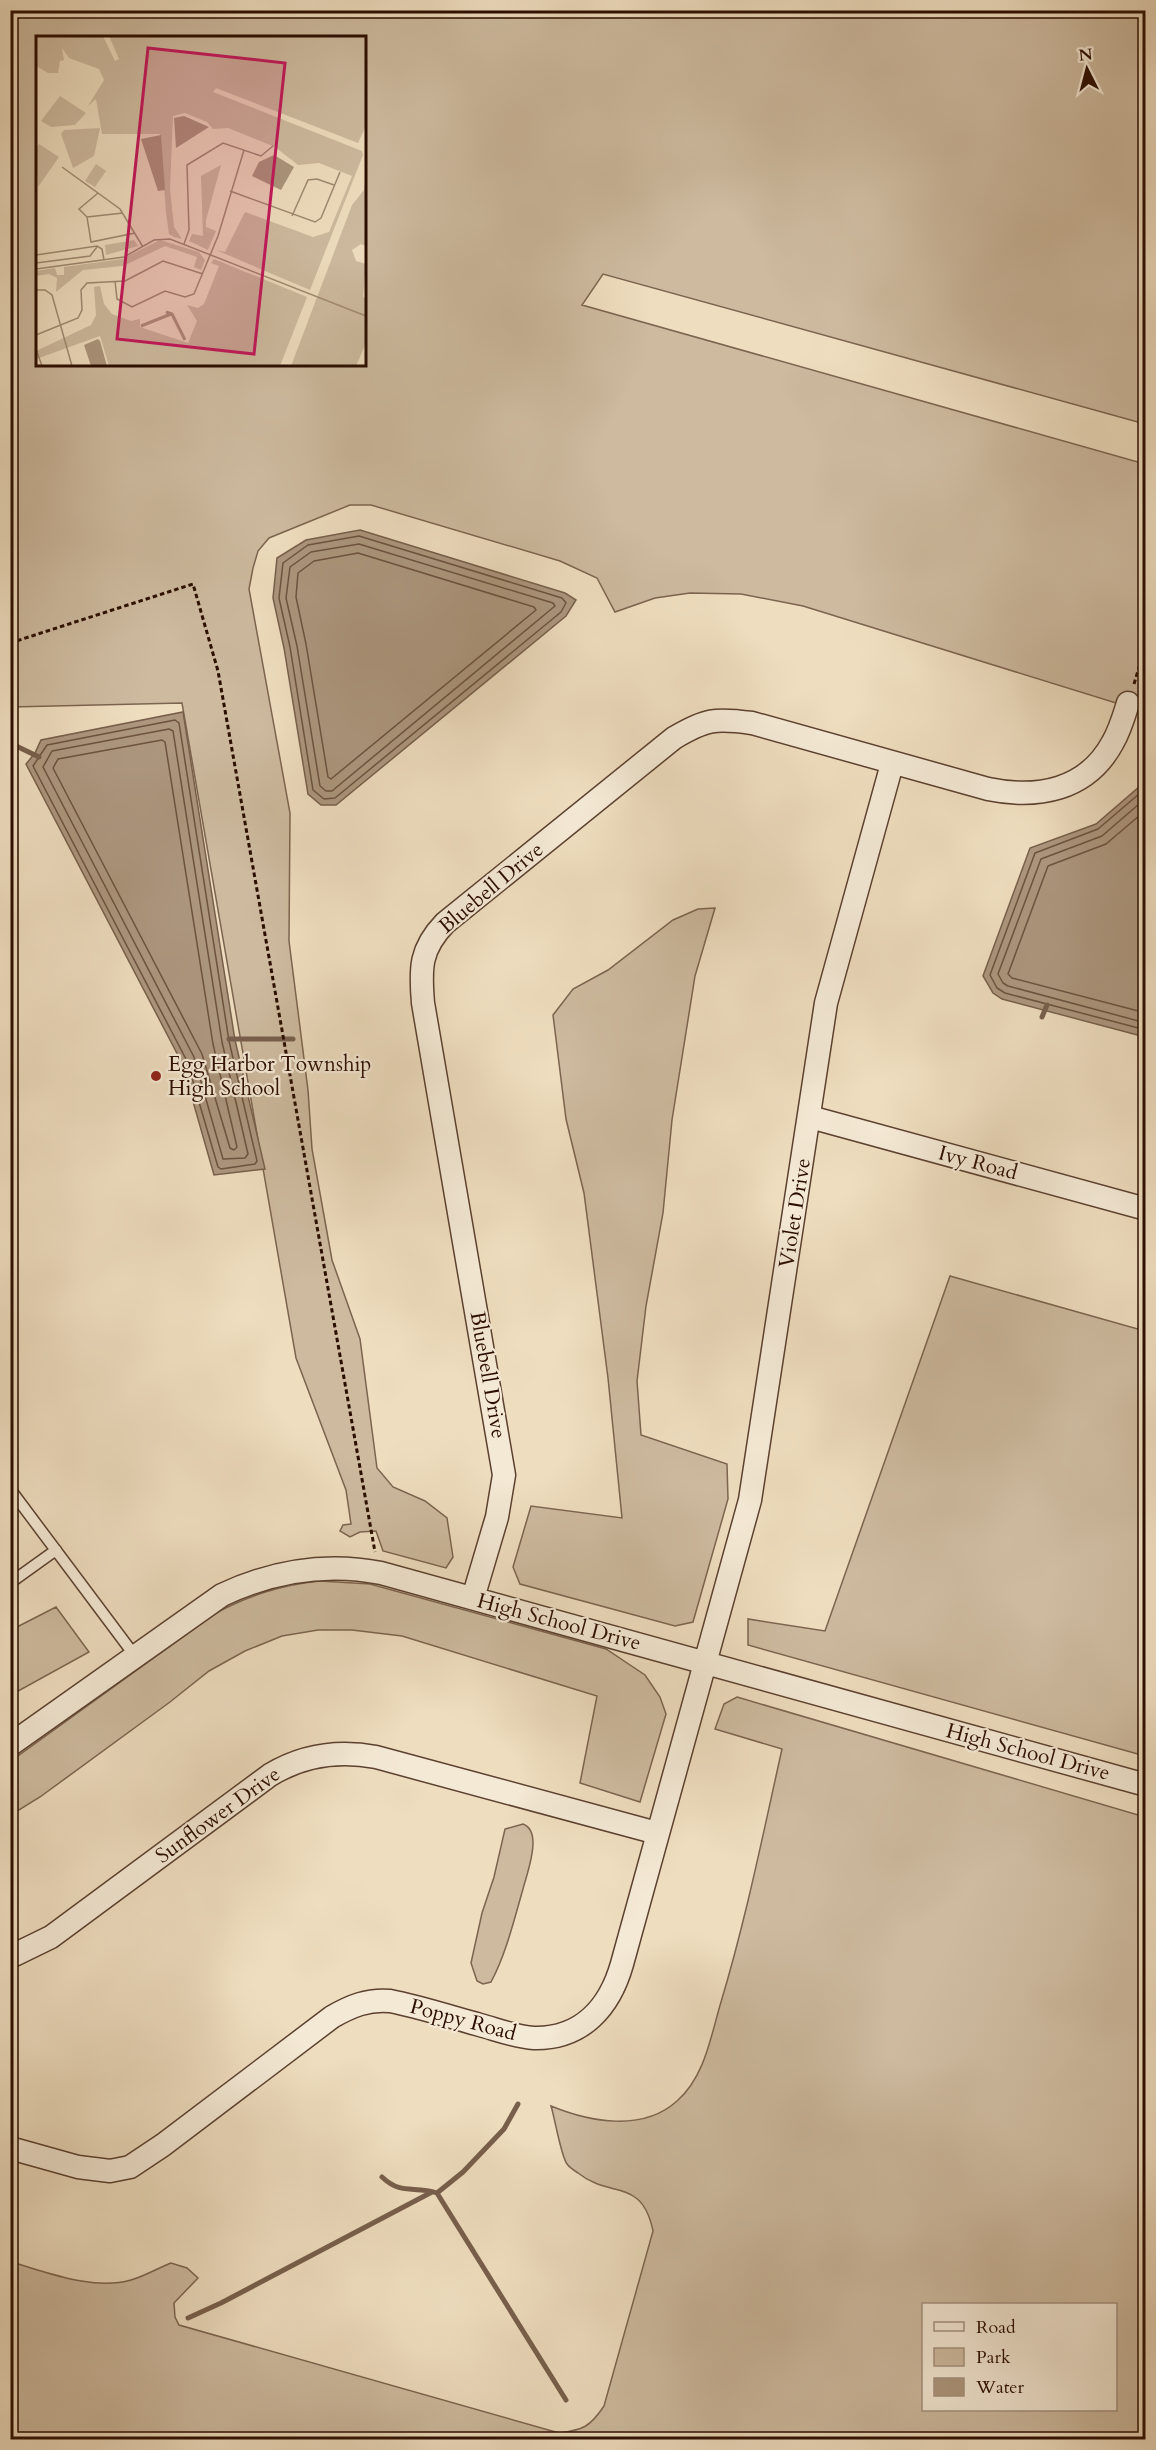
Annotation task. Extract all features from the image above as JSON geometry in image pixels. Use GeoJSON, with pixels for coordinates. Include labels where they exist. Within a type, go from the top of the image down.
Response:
{"type":"FeatureCollection","features":[{"type":"Feature","properties":{"kind":"street","name":"Bluebell Drive"},"geometry":{"type":"LineString","coordinates":[[473,1599],[497,1517],[504,1474],[423,1003],[420,971],[431,939],[445,923],[674,738],[707,720],[726,719],[752,723],[892,764],[1013,794],[1036,794],[1065,786],[1084,775],[1100,760],[1115,738],[1128,703]]}},
{"type":"Feature","properties":{"kind":"street","name":"Violet Drive"},"geometry":{"type":"LineString","coordinates":[[705,1663],[750,1500],[826,1004],[892,764]]}},
{"type":"Feature","properties":{"kind":"street","name":"Ivy Road"},"geometry":{"type":"LineString","coordinates":[[810,1117],[1146,1209]]}},
{"type":"Feature","properties":{"kind":"street","name":"High School Drive"},"geometry":{"type":"LineString","coordinates":[[10,1746],[222,1595],[253,1581],[297,1570],[331,1568],[365,1570],[1146,1785]]}},
{"type":"Feature","properties":{"kind":"street","name":"Poppy Road"},"geometry":{"type":"LineString","coordinates":[[10,2148],[78,2167],[99,2170],[130,2167],[163,2145],[332,2017],[354,2005],[368,2002],[380,2000],[404,2004],[533,2038],[552,2036],[581,2026],[602,2008],[617,1983],[705,1663]]}},
{"type":"Feature","properties":{"kind":"street","name":"Sunflower Drive"},"geometry":{"type":"LineString","coordinates":[[10,1957],[51,1937],[270,1775],[289,1765],[317,1756],[345,1753],[376,1757],[657,1833]]}},
{"type":"Feature","properties":{"kind":"lane"},"geometry":{"type":"LineString","coordinates":[[10,1489],[135,1656]]}},
{"type":"Feature","properties":{"kind":"lane"},"geometry":{"type":"LineString","coordinates":[[10,1583],[56,1550]]}},
{"type":"Feature","properties":{"kind":"path"},"geometry":{"type":"LineString","coordinates":[[10,643],[193,584],[218,671],[375,1553]]}},
{"type":"Feature","properties":{"kind":"path"},"geometry":{"type":"LineString","coordinates":[[1128,703],[1146,644]]}},
{"type":"Feature","properties":{"kind":"green space"},"geometry":{"type":"Polygon","coordinates":[[[10,11],[1145,11],[1145,424],[603,274],[582,305],[1145,464],[1145,712],[803,606],[741,594],[690,593],[655,598],[615,612],[597,578],[560,561],[371,505],[350,505],[269,538],[258,551],[249,589],[290,813],[289,941],[308,1090],[312,1149],[332,1260],[360,1339],[377,1468],[393,1487],[425,1501],[447,1518],[453,1557],[446,1568],[383,1551],[376,1531],[360,1532],[350,1537],[340,1531],[343,1525],[351,1524],[346,1490],[296,1358],[182,703],[11,707],[10,11]]]}},
{"type":"Feature","properties":{"kind":"green space"},"geometry":{"type":"Polygon","coordinates":[[[715,908],[695,976],[672,1120],[663,1213],[646,1306],[637,1381],[641,1435],[727,1464],[728,1499],[693,1622],[675,1626],[520,1584],[513,1567],[531,1506],[622,1518],[608,1378],[584,1193],[566,1119],[553,1015],[573,989],[608,970],[673,920],[698,909],[715,908]]]}},
{"type":"Feature","properties":{"kind":"green space"},"geometry":{"type":"Polygon","coordinates":[[[950,1276],[1145,1331],[1145,1756],[748,1645],[748,1619],[825,1631],[950,1276]]]}},
{"type":"Feature","properties":{"kind":"green space"},"geometry":{"type":"Polygon","coordinates":[[[320,1581],[370,1584],[606,1649],[645,1675],[660,1697],[666,1714],[640,1802],[580,1783],[597,1696],[402,1636],[352,1630],[318,1630],[282,1636],[245,1651],[209,1671],[40,1797],[11,1815],[11,1761],[216,1613],[266,1592],[320,1581]]]}},
{"type":"Feature","properties":{"kind":"green space"},"geometry":{"type":"Polygon","coordinates":[[[56,1607],[89,1652],[11,1695],[11,1630],[56,1607]]]}},
{"type":"Feature","properties":{"kind":"green space"},"geometry":{"type":"Polygon","coordinates":[[[737,1697],[1145,1817],[1145,2439],[11,2439],[11,2262],[70,2279],[101,2283],[131,2280],[171,2263],[187,2268],[198,2278],[174,2303],[175,2317],[179,2325],[559,2433],[580,2429],[594,2419],[604,2406],[653,2231],[648,2214],[633,2196],[590,2181],[567,2164],[560,2146],[551,2106],[599,2120],[616,2121],[648,2117],[663,2111],[677,2101],[687,2091],[701,2068],[754,1876],[782,1749],[715,1729],[724,1704],[737,1697]]]}},
{"type":"Feature","properties":{"kind":"green space"},"geometry":{"type":"Polygon","coordinates":[[[523,1824],[530,1829],[533,1837],[529,1866],[501,1960],[491,1982],[483,1984],[477,1981],[471,1963],[482,1913],[494,1877],[505,1829],[523,1824]]]}},
{"type":"Feature","properties":{"kind":"water"},"geometry":{"type":"Polygon","coordinates":[[[360,530],[565,593],[576,600],[566,616],[336,805],[321,805],[308,794],[284,648],[273,598],[277,558],[306,540],[360,530]]]}},
{"type":"Feature","properties":{"kind":"water"},"geometry":{"type":"Polygon","coordinates":[[[183,712],[235,1040],[265,1169],[214,1175],[182,1063],[26,764],[35,753],[41,740],[183,712]]]}},
{"type":"Feature","properties":{"kind":"water"},"geometry":{"type":"Polygon","coordinates":[[[1146,781],[1145,1037],[1002,999],[993,993],[983,976],[1030,848],[1096,824],[1146,781]]]}},
{"type":"Feature","properties":{"kind":"waterway"},"geometry":{"type":"LineString","coordinates":[[10,743],[39,757]]}},
{"type":"Feature","properties":{"kind":"waterway"},"geometry":{"type":"LineString","coordinates":[[1042,1017],[1047,1005]]}},
{"type":"Feature","properties":{"kind":"waterway"},"geometry":{"type":"LineString","coordinates":[[229,1039],[293,1039]]}},
{"type":"Feature","properties":{"kind":"waterway"},"geometry":{"type":"LineString","coordinates":[[437,2193],[463,2172],[504,2129],[518,2104]]}},
{"type":"Feature","properties":{"kind":"waterway"},"geometry":{"type":"LineString","coordinates":[[382,2177],[389,2183],[402,2188],[437,2193],[566,2400]]}},
{"type":"Feature","properties":{"kind":"waterway"},"geometry":{"type":"LineString","coordinates":[[188,2318],[221,2303],[432,2192]]}},
{"type":"Feature","properties":{"kind":"place","name":"Egg Harbor Township High School"},"geometry":{"type":"Point","coordinates":[156,1076]}}]}
